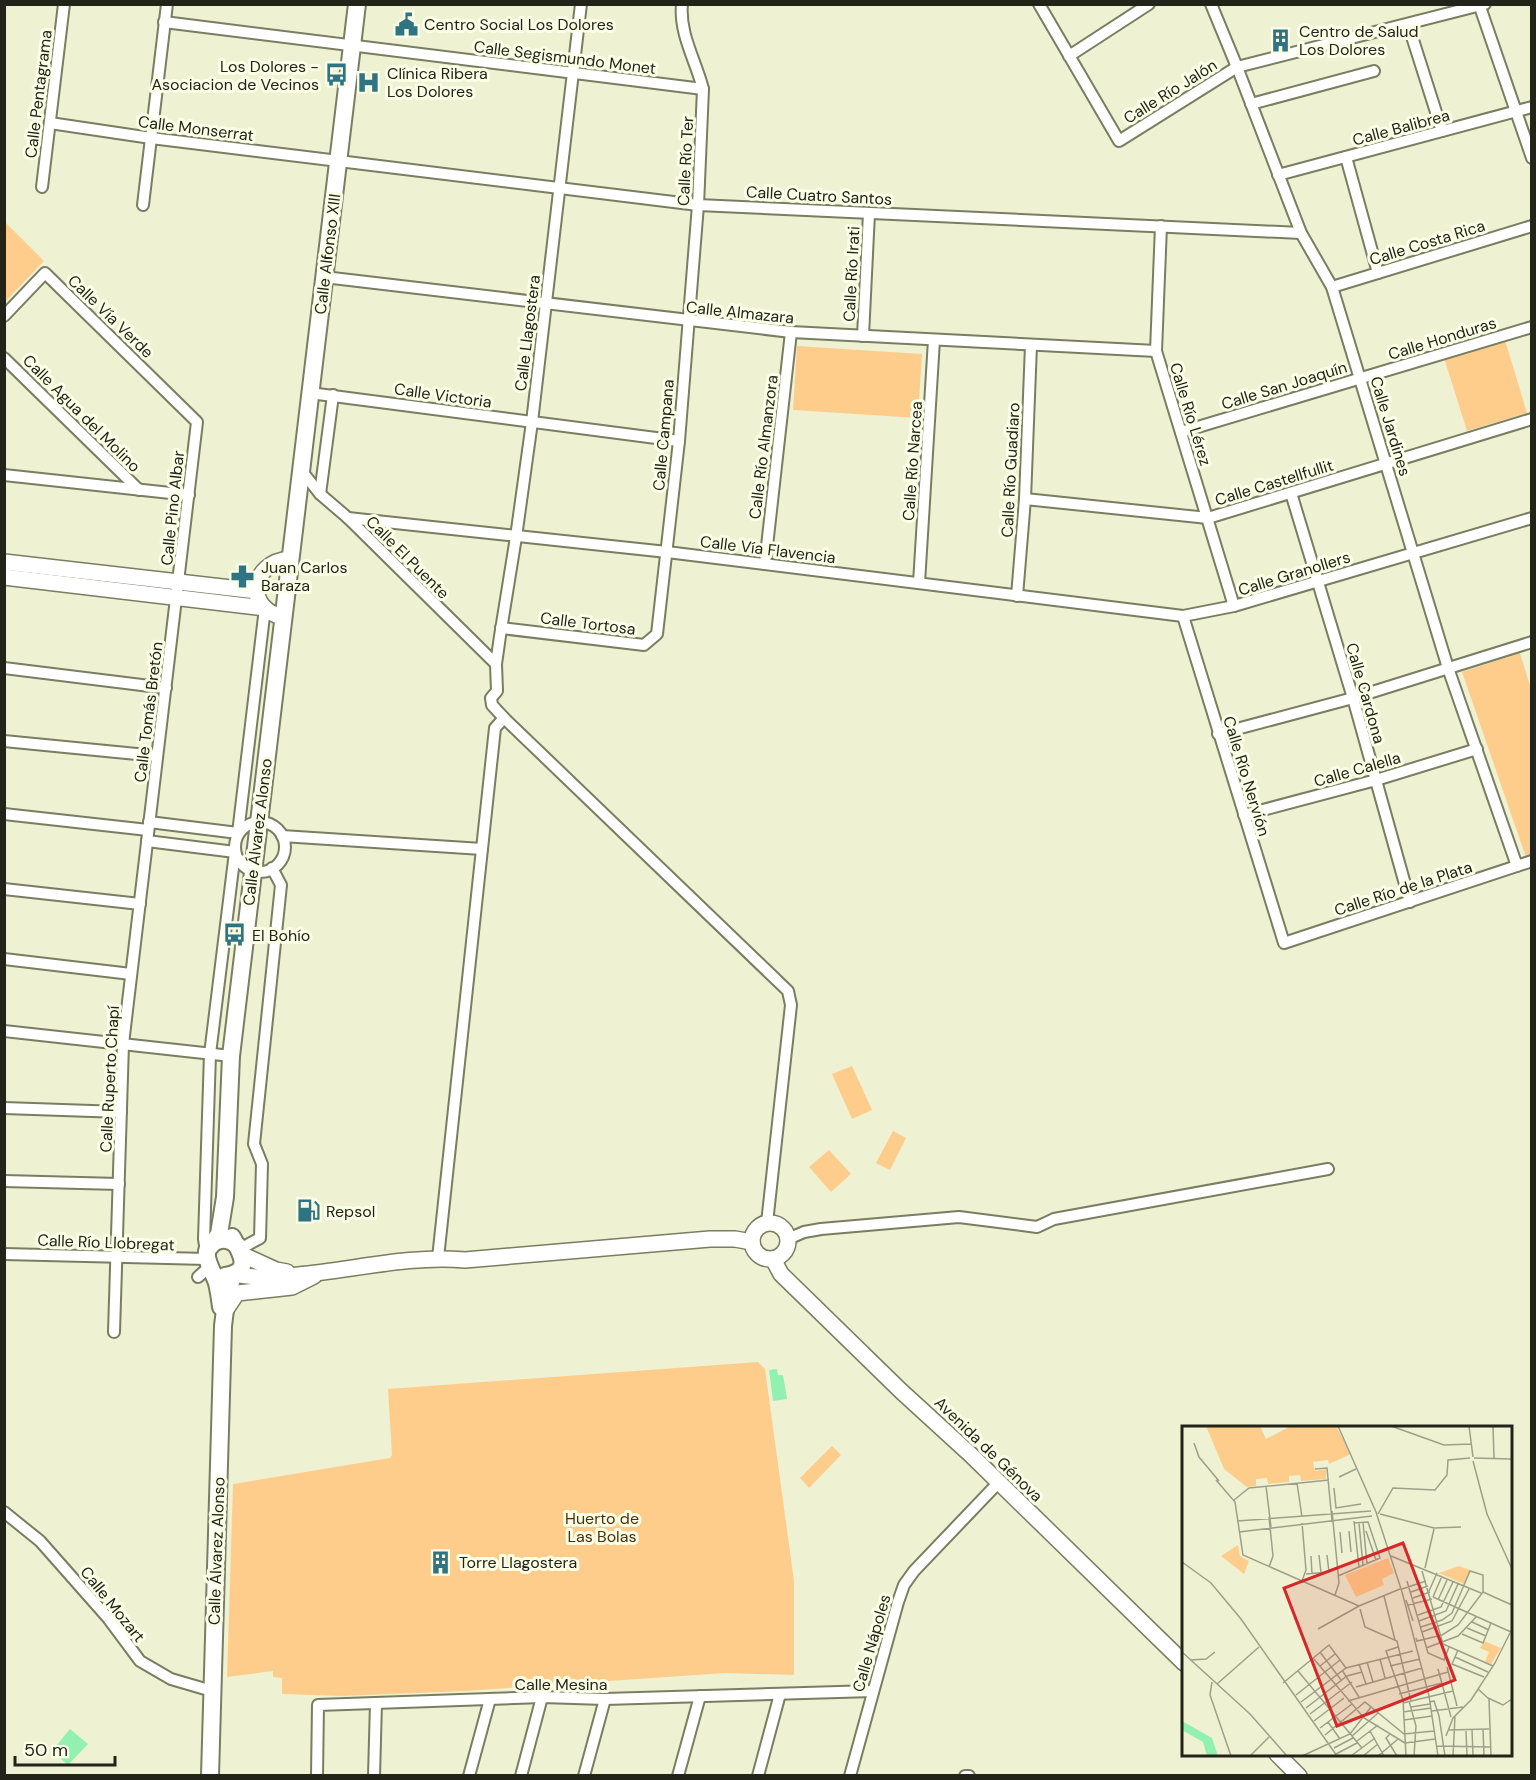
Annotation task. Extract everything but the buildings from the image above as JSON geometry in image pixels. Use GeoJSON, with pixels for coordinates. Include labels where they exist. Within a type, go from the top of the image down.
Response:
{"type":"FeatureCollection","features":[{"type":"Feature","properties":{"kind":"main road","name":"Calle Alfonso XIII"},"geometry":{"type":"LineString","coordinates":[[297,503],[357,4]]}},
{"type":"Feature","properties":{"kind":"main road","name":"Calle Álvarez Alonso"},"geometry":{"type":"LineString","coordinates":[[210,1776],[223,1319],[219,1293],[207,1263],[219,1234],[225,1197],[231,1056],[297,503]]}},
{"type":"Feature","properties":{"kind":"main road","name":"Calle Álvarez Alonso"},"geometry":{"type":"LineString","coordinates":[[223,1319],[234,1274],[242,1265],[240,1250],[230,1230],[225,1197]]}},
{"type":"Feature","properties":{"kind":"main road"},"geometry":{"type":"LineString","coordinates":[[234,1274],[220,1276],[207,1263],[215,1243],[223,1240],[233,1242],[240,1250]]}},
{"type":"Feature","properties":{"kind":"street","name":"Calle Pentagrama"},"geometry":{"type":"LineString","coordinates":[[42,187],[64,4]]}},
{"type":"Feature","properties":{"kind":"street"},"geometry":{"type":"LineString","coordinates":[[143,205],[166,4]]}},
{"type":"Feature","properties":{"kind":"street","name":"Calle Llagostera"},"geometry":{"type":"LineString","coordinates":[[504,718],[491,702],[491,698],[496,691],[496,664],[532,422],[581,4]]}},
{"type":"Feature","properties":{"kind":"street","name":"Calle Río Ter"},"geometry":{"type":"LineString","coordinates":[[682,4],[685,40],[699,72],[703,89],[698,205],[687,321]]}},
{"type":"Feature","properties":{"kind":"street"},"geometry":{"type":"LineString","coordinates":[[1039,4],[1069,56],[1149,4]]}},
{"type":"Feature","properties":{"kind":"street","name":"Calle Jardines"},"geometry":{"type":"LineString","coordinates":[[1211,4],[1301,233],[1332,287],[1448,668],[1517,866]]}},
{"type":"Feature","properties":{"kind":"street"},"geometry":{"type":"LineString","coordinates":[[1481,5],[1532,158]]}},
{"type":"Feature","properties":{"kind":"street","name":"Calle Río Jalón"},"geometry":{"type":"LineString","coordinates":[[1069,56],[1119,141],[1237,67],[1481,5]]}},
{"type":"Feature","properties":{"kind":"street","name":"Calle Segismundo Monet"},"geometry":{"type":"LineString","coordinates":[[164,22],[703,89]]}},
{"type":"Feature","properties":{"kind":"street"},"geometry":{"type":"LineString","coordinates":[[1408,24],[1442,131]]}},
{"type":"Feature","properties":{"kind":"street"},"geometry":{"type":"LineString","coordinates":[[1251,104],[1374,71]]}},
{"type":"Feature","properties":{"kind":"street","name":"Calle Balibrea"},"geometry":{"type":"LineString","coordinates":[[1278,176],[1532,106]]}},
{"type":"Feature","properties":{"kind":"street","name":"Calle Monserrat"},"geometry":{"type":"LineString","coordinates":[[50,123],[151,138],[338,160]]}},
{"type":"Feature","properties":{"kind":"street"},"geometry":{"type":"LineString","coordinates":[[1346,157],[1378,273]]}},
{"type":"Feature","properties":{"kind":"street","name":"Calle Cuatro Santos"},"geometry":{"type":"LineString","coordinates":[[338,160],[698,205],[1301,233]]}},
{"type":"Feature","properties":{"kind":"street","name":"Calle Río Irati"},"geometry":{"type":"LineString","coordinates":[[863,336],[869,213]]}},
{"type":"Feature","properties":{"kind":"street","name":"Calle Río Lérez"},"geometry":{"type":"LineString","coordinates":[[1161,226],[1156,351],[1234,606]]}},
{"type":"Feature","properties":{"kind":"street","name":"Calle Costa Rica"},"geometry":{"type":"LineString","coordinates":[[1332,287],[1532,226]]}},
{"type":"Feature","properties":{"kind":"street","name":"Calle Vía Verde"},"geometry":{"type":"LineString","coordinates":[[4,316],[45,273],[197,422]]}},
{"type":"Feature","properties":{"kind":"street","name":"Calle Almazara"},"geometry":{"type":"LineString","coordinates":[[324,276],[791,332],[1156,351]]}},
{"type":"Feature","properties":{"kind":"street","name":"Calle Campana"},"geometry":{"type":"LineString","coordinates":[[667,552],[679,441],[687,321]]}},
{"type":"Feature","properties":{"kind":"street","name":"Calle Honduras"},"geometry":{"type":"LineString","coordinates":[[1360,378],[1532,327]]}},
{"type":"Feature","properties":{"kind":"street","name":"Calle Río Almanzora"},"geometry":{"type":"LineString","coordinates":[[765,564],[791,332]]}},
{"type":"Feature","properties":{"kind":"street","name":"Calle Río Narcea"},"geometry":{"type":"LineString","coordinates":[[919,583],[934,340]]}},
{"type":"Feature","properties":{"kind":"street","name":"Calle Río Guadiaro"},"geometry":{"type":"LineString","coordinates":[[1017,596],[1025,499],[1031,345]]}},
{"type":"Feature","properties":{"kind":"street","name":"Calle Agua del Molino"},"geometry":{"type":"LineString","coordinates":[[4,358],[139,490]]}},
{"type":"Feature","properties":{"kind":"street","name":"Calle San Joaquín"},"geometry":{"type":"LineString","coordinates":[[1181,432],[1360,378]]}},
{"type":"Feature","properties":{"kind":"street","name":"Calle Victoria"},"geometry":{"type":"LineString","coordinates":[[310,393],[679,441]]}},
{"type":"Feature","properties":{"kind":"street"},"geometry":{"type":"LineString","coordinates":[[320,494],[333,395]]}},
{"type":"Feature","properties":{"kind":"street","name":"Calle Castellfullit"},"geometry":{"type":"LineString","coordinates":[[1025,499],[1208,518],[1532,419]]}},
{"type":"Feature","properties":{"kind":"street","name":"Calle Pino Albar"},"geometry":{"type":"LineString","coordinates":[[178,590],[197,422]]}},
{"type":"Feature","properties":{"kind":"street","name":"Calle El Puente"},"geometry":{"type":"LineString","coordinates":[[301,470],[320,494],[348,518],[496,664]]}},
{"type":"Feature","properties":{"kind":"street"},"geometry":{"type":"LineString","coordinates":[[4,475],[189,495]]}},
{"type":"Feature","properties":{"kind":"street","name":"Calle Cardona"},"geometry":{"type":"LineString","coordinates":[[1291,493],[1353,698],[1410,902]]}},
{"type":"Feature","properties":{"kind":"street","name":"Calle Vía Flavencia"},"geometry":{"type":"LineString","coordinates":[[348,518],[667,552],[1183,616]]}},
{"type":"Feature","properties":{"kind":"street","name":"Calle Granollers"},"geometry":{"type":"LineString","coordinates":[[1183,616],[1234,606],[1532,518]]}},
{"type":"Feature","properties":{"kind":"street","name":"Calle Tortosa"},"geometry":{"type":"LineString","coordinates":[[501,628],[644,645],[657,634],[667,552]]}},
{"type":"Feature","properties":{"kind":"street"},"geometry":{"type":"LineString","coordinates":[[283,617],[272,614],[265,608],[257,591],[259,579],[265,568],[275,562],[290,559]]}},
{"type":"Feature","properties":{"kind":"street"},"geometry":{"type":"LineString","coordinates":[[4,562],[178,590],[265,608]]}},
{"type":"Feature","properties":{"kind":"street"},"geometry":{"type":"LineString","coordinates":[[4,577],[178,590],[257,591]]}},
{"type":"Feature","properties":{"kind":"street","name":"Calle Tomás Bretón"},"geometry":{"type":"LineString","coordinates":[[148,831],[178,590]]}},
{"type":"Feature","properties":{"kind":"street","name":"Calle Álvarez Alonso"},"geometry":{"type":"LineString","coordinates":[[207,1263],[204,1239],[210,1054],[265,608]]}},
{"type":"Feature","properties":{"kind":"street","name":"Calle Río Nervión"},"geometry":{"type":"LineString","coordinates":[[1183,616],[1284,943]]}},
{"type":"Feature","properties":{"kind":"street"},"geometry":{"type":"LineString","coordinates":[[1218,734],[1353,698],[1532,642]]}},
{"type":"Feature","properties":{"kind":"street"},"geometry":{"type":"LineString","coordinates":[[4,668],[166,688]]}},
{"type":"Feature","properties":{"kind":"street"},"geometry":{"type":"LineString","coordinates":[[438,1258],[495,728],[504,718],[788,991],[791,1012],[767,1223]]}},
{"type":"Feature","properties":{"kind":"street"},"geometry":{"type":"LineString","coordinates":[[4,741],[157,756]]}},
{"type":"Feature","properties":{"kind":"street","name":"Calle Calella"},"geometry":{"type":"LineString","coordinates":[[1244,815],[1376,780],[1477,749]]}},
{"type":"Feature","properties":{"kind":"street"},"geometry":{"type":"LineString","coordinates":[[4,814],[148,831],[238,833],[249,824],[258,821],[272,825],[282,836],[284,853],[277,865],[272,868],[261,872],[252,871],[241,864],[235,852],[148,831]]}},
{"type":"Feature","properties":{"kind":"street","name":"Calle Ruperto Chapí"},"geometry":{"type":"LineString","coordinates":[[114,1332],[123,1044],[148,831]]}},
{"type":"Feature","properties":{"kind":"street"},"geometry":{"type":"LineString","coordinates":[[282,836],[482,849]]}},
{"type":"Feature","properties":{"kind":"street","name":"Calle Río de la Plata"},"geometry":{"type":"LineString","coordinates":[[1284,943],[1532,861]]}},
{"type":"Feature","properties":{"kind":"street","name":"Calle Álvarez Alonso"},"geometry":{"type":"LineString","coordinates":[[240,1250],[260,1238],[262,1164],[254,1144],[281,885],[272,868]]}},
{"type":"Feature","properties":{"kind":"street"},"geometry":{"type":"LineString","coordinates":[[4,889],[140,904]]}},
{"type":"Feature","properties":{"kind":"street"},"geometry":{"type":"LineString","coordinates":[[4,959],[131,974]]}},
{"type":"Feature","properties":{"kind":"street"},"geometry":{"type":"LineString","coordinates":[[4,1031],[231,1056]]}},
{"type":"Feature","properties":{"kind":"street"},"geometry":{"type":"LineString","coordinates":[[4,1108],[121,1112]]}},
{"type":"Feature","properties":{"kind":"street"},"geometry":{"type":"LineString","coordinates":[[788,1239],[804,1232],[821,1229],[959,1217],[1037,1227],[1054,1219],[1077,1214],[1328,1169]]}},
{"type":"Feature","properties":{"kind":"street"},"geometry":{"type":"LineString","coordinates":[[4,1181],[119,1184]]}},
{"type":"Feature","properties":{"kind":"street"},"geometry":{"type":"LineString","coordinates":[[767,1223],[782,1227],[788,1239],[788,1245],[783,1254],[773,1259],[759,1256],[752,1242],[756,1229],[767,1223]]}},
{"type":"Feature","properties":{"kind":"street"},"geometry":{"type":"LineString","coordinates":[[234,1274],[264,1278],[438,1258],[465,1260],[710,1239],[752,1242]]}},
{"type":"Feature","properties":{"kind":"street"},"geometry":{"type":"LineString","coordinates":[[240,1250],[276,1270],[288,1273],[325,1272]]}},
{"type":"Feature","properties":{"kind":"street","name":"Calle Río Llobregat"},"geometry":{"type":"LineString","coordinates":[[4,1254],[117,1257],[207,1263]]}},
{"type":"Feature","properties":{"kind":"street","name":"Avenida de Génova"},"geometry":{"type":"LineString","coordinates":[[773,1259],[781,1274],[1182,1661]]}},
{"type":"Feature","properties":{"kind":"street"},"geometry":{"type":"LineString","coordinates":[[223,1319],[229,1303],[237,1293],[292,1287],[325,1272]]}},
{"type":"Feature","properties":{"kind":"street","name":"Calle Nápoles"},"geometry":{"type":"LineString","coordinates":[[850,1776],[904,1585],[919,1565],[999,1482]]}},
{"type":"Feature","properties":{"kind":"street","name":"Calle Mozart"},"geometry":{"type":"LineString","coordinates":[[4,1512],[40,1541],[108,1618],[140,1661],[171,1678],[212,1690]]}},
{"type":"Feature","properties":{"kind":"street","name":"Calle Mesina"},"geometry":{"type":"LineString","coordinates":[[317,1776],[318,1706],[542,1697],[605,1699],[873,1691]]}},
{"type":"Feature","properties":{"kind":"street"},"geometry":{"type":"LineString","coordinates":[[758,1776],[780,1694]]}},
{"type":"Feature","properties":{"kind":"street"},"geometry":{"type":"LineString","coordinates":[[678,1776],[700,1696]]}},
{"type":"Feature","properties":{"kind":"street"},"geometry":{"type":"LineString","coordinates":[[521,1776],[542,1697]]}},
{"type":"Feature","properties":{"kind":"street"},"geometry":{"type":"LineString","coordinates":[[469,1776],[490,1699]]}},
{"type":"Feature","properties":{"kind":"street"},"geometry":{"type":"LineString","coordinates":[[584,1776],[605,1699]]}},
{"type":"Feature","properties":{"kind":"street"},"geometry":{"type":"LineString","coordinates":[[374,1776],[376,1703]]}},
{"type":"Feature","properties":{"kind":"street"},"geometry":{"type":"LineString","coordinates":[[1278,1756],[1299,1776]]}},
{"type":"Feature","properties":{"kind":"green space"},"geometry":{"type":"Polygon","coordinates":[[[5,222],[44,261],[4,302],[5,222]]]}},
{"type":"Feature","properties":{"kind":"green space"},"geometry":{"type":"Polygon","coordinates":[[[1505,340],[1527,413],[1467,431],[1444,358],[1505,340]]]}},
{"type":"Feature","properties":{"kind":"green space"},"geometry":{"type":"Polygon","coordinates":[[[797,346],[922,354],[918,418],[793,410],[797,346]]]}},
{"type":"Feature","properties":{"kind":"green space"},"geometry":{"type":"Polygon","coordinates":[[[1520,653],[1531,689],[1531,862],[1528,863],[1462,672],[1520,653]]]}},
{"type":"Feature","properties":{"kind":"green space"},"geometry":{"type":"Polygon","coordinates":[[[852,1066],[872,1110],[852,1119],[832,1074],[852,1066]]]}},
{"type":"Feature","properties":{"kind":"green space"},"geometry":{"type":"Polygon","coordinates":[[[893,1131],[906,1138],[890,1170],[876,1163],[893,1131]]]}},
{"type":"Feature","properties":{"kind":"green space"},"geometry":{"type":"Polygon","coordinates":[[[829,1150],[851,1174],[831,1192],[809,1167],[829,1150]]]}},
{"type":"Feature","properties":{"kind":"green space","name":"Huerto de Las Bolas"},"geometry":{"type":"Polygon","coordinates":[[[758,1362],[765,1369],[794,1581],[794,1675],[725,1673],[466,1691],[342,1696],[282,1694],[282,1678],[273,1677],[273,1671],[227,1677],[233,1484],[390,1458],[392,1455],[388,1389],[758,1362]]]}},
{"type":"Feature","properties":{"kind":"green space"},"geometry":{"type":"Polygon","coordinates":[[[832,1446],[841,1455],[809,1488],[800,1478],[832,1446]]]}},
{"type":"Feature","properties":{"kind":"shaded area"},"geometry":{"type":"Polygon","coordinates":[[[777,1369],[778,1375],[783,1375],[787,1399],[773,1401],[769,1370],[777,1369]]]}},
{"type":"Feature","properties":{"kind":"shaded area"},"geometry":{"type":"Polygon","coordinates":[[[70,1729],[88,1744],[68,1765],[52,1751],[70,1729]]]}},
{"type":"Feature","properties":{"kind":"place","name":"Centro Social Los Dolores"},"geometry":{"type":"Point","coordinates":[406,24]}},
{"type":"Feature","properties":{"kind":"place","name":"Centro de Salud Los Dolores"},"geometry":{"type":"Point","coordinates":[1281,40]}},
{"type":"Feature","properties":{"kind":"place","name":"Los Dolores - Asociacion de Vecinos"},"geometry":{"type":"Point","coordinates":[337,75]}},
{"type":"Feature","properties":{"kind":"place","name":"Clínica Ribera Los Dolores"},"geometry":{"type":"Point","coordinates":[369,82]}},
{"type":"Feature","properties":{"kind":"place","name":"Juan Carlos Baraza"},"geometry":{"type":"Point","coordinates":[243,576]}},
{"type":"Feature","properties":{"kind":"place","name":"El Bohío"},"geometry":{"type":"Point","coordinates":[234,935]}},
{"type":"Feature","properties":{"kind":"place","name":"Repsol"},"geometry":{"type":"Point","coordinates":[308,1211]}},
{"type":"Feature","properties":{"kind":"place","name":"Torre Llagostera"},"geometry":{"type":"Point","coordinates":[441,1562]}}]}
